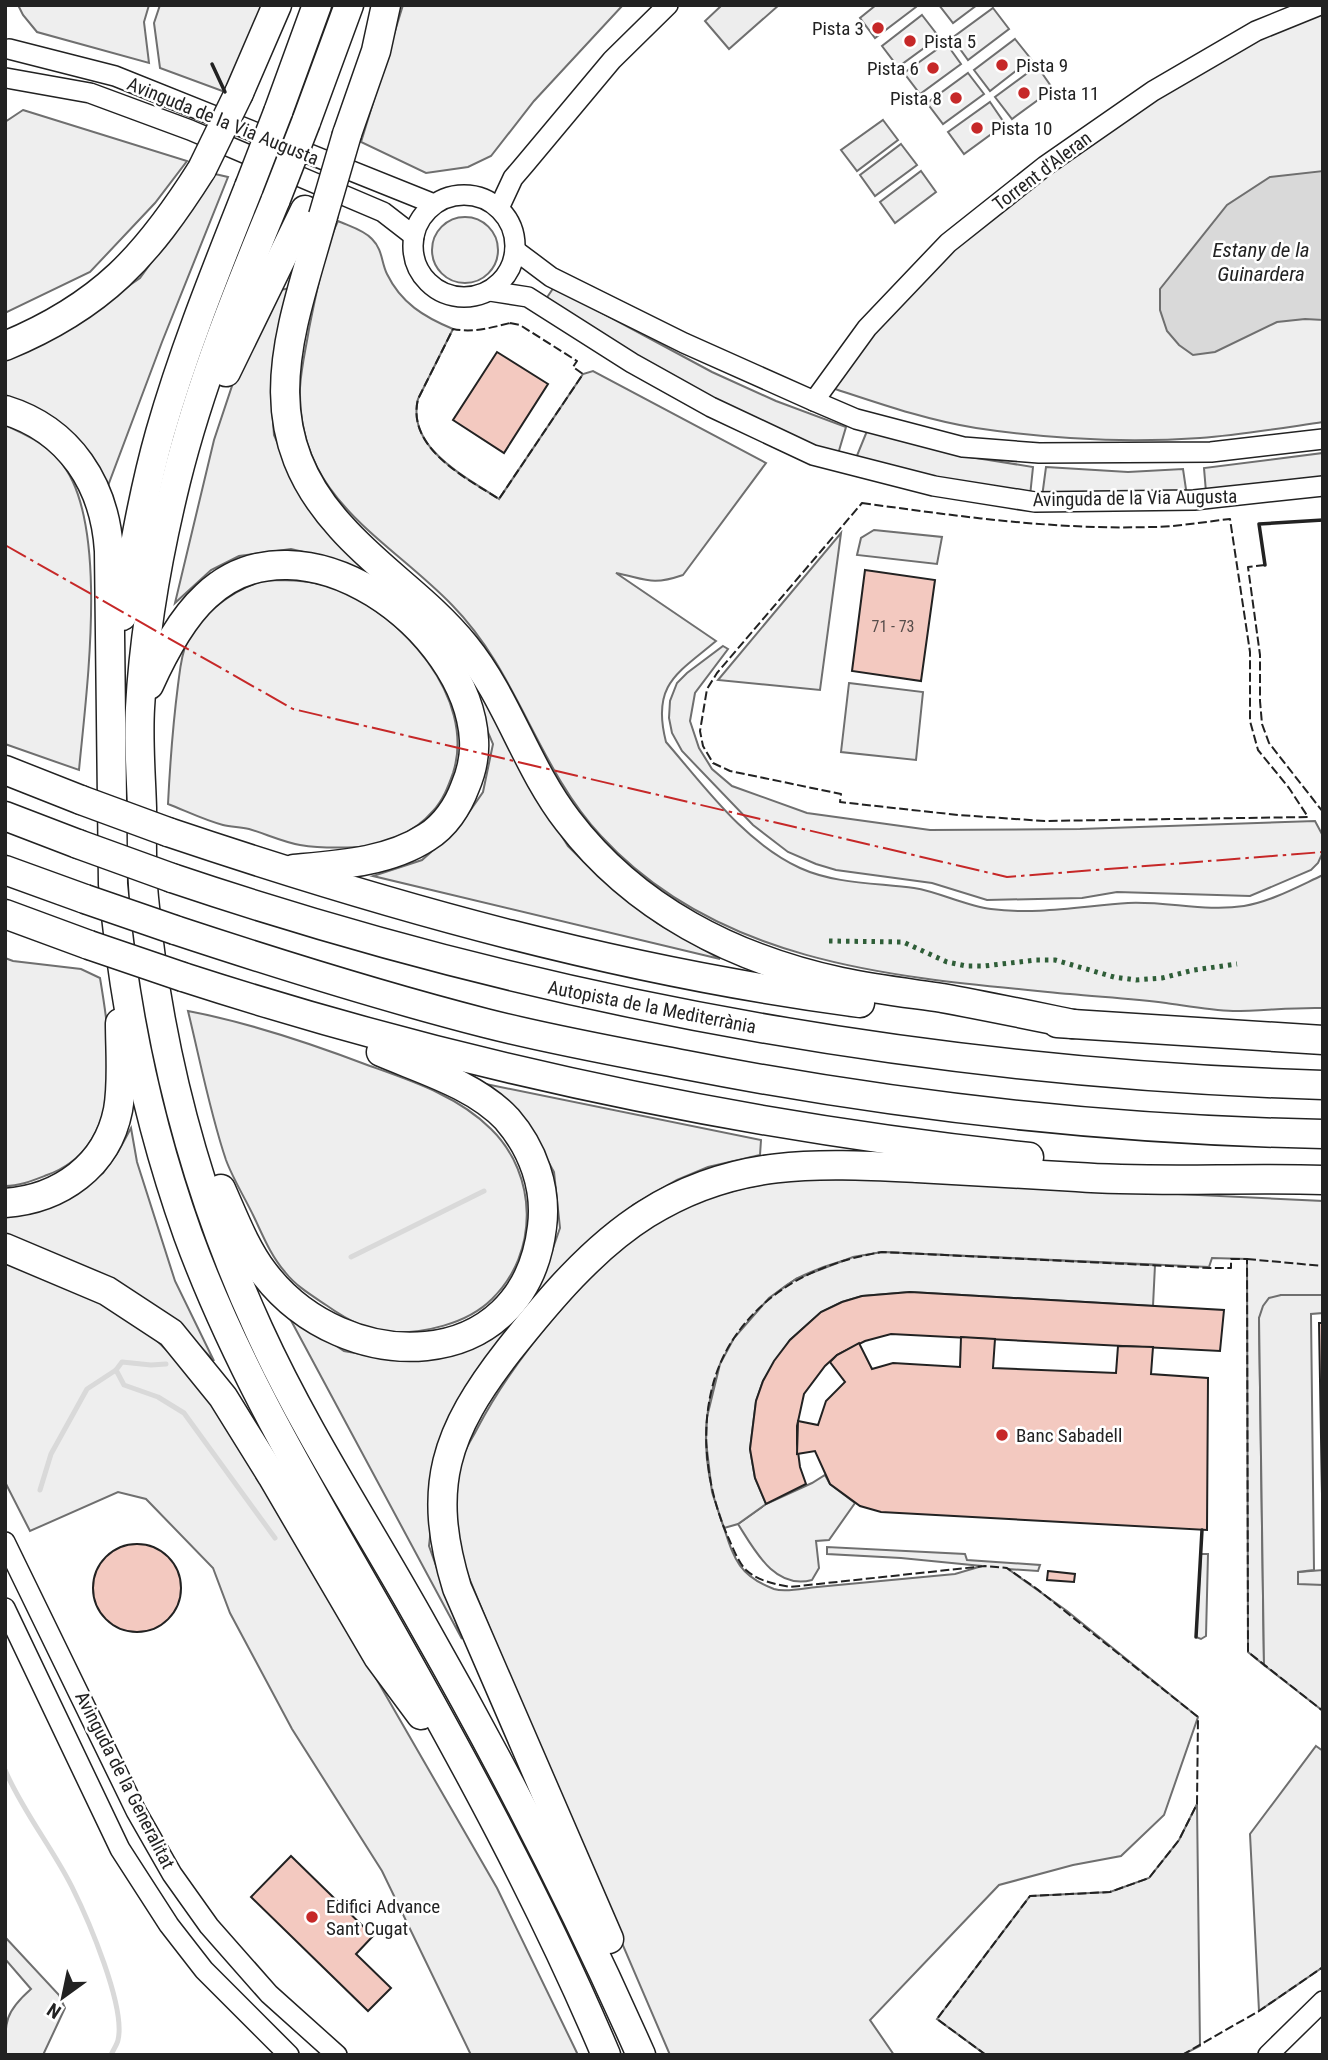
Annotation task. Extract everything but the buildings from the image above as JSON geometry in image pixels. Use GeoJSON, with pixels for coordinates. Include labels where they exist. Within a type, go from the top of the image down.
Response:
{"type":"FeatureCollection","features":[{"type":"Feature","properties":{"kind":"highway"},"geometry":{"type":"LineString","coordinates":[[5,346],[49,326],[79,308],[120,276],[158,234],[202,169],[277,5]]}},
{"type":"Feature","properties":{"kind":"highway"},"geometry":{"type":"LineString","coordinates":[[111,695],[137,529],[160,435],[186,352],[317,5]]}},
{"type":"Feature","properties":{"kind":"highway"},"geometry":{"type":"LineString","coordinates":[[349,5],[211,364],[176,483],[154,595],[140,707],[144,894],[158,1007],[171,1070],[199,1175],[227,1256],[262,1336],[303,1417],[500,1762],[579,1919],[641,2055]]}},
{"type":"Feature","properties":{"kind":"highway"},"geometry":{"type":"LineString","coordinates":[[384,5],[376,51],[342,132],[314,213],[288,342],[284,393],[286,422],[298,460],[320,501],[341,527],[443,620],[467,648],[488,680],[545,788],[587,846],[634,890],[668,914],[737,950],[790,969],[843,982],[1073,1024]]}},
{"type":"Feature","properties":{"kind":"highway"},"geometry":{"type":"LineString","coordinates":[[176,483],[272,277],[314,213]]}},
{"type":"Feature","properties":{"kind":"highway"},"geometry":{"type":"LineString","coordinates":[[5,332],[69,303],[95,287],[158,234]]}},
{"type":"Feature","properties":{"kind":"highway"},"geometry":{"type":"LineString","coordinates":[[5,410],[36,422],[51,432],[78,458],[98,494],[108,534],[113,884],[121,964],[149,1107],[189,1237],[224,1323],[259,1396],[302,1477],[414,1672],[520,1870],[606,2055]]}},
{"type":"Feature","properties":{"kind":"highway"},"geometry":{"type":"LineString","coordinates":[[140,707],[172,642],[196,605],[233,577],[264,566],[300,564],[337,574],[378,597],[417,629],[446,663],[467,705],[474,742],[469,778],[454,810],[430,836],[391,854],[327,866],[281,870]]}},
{"type":"Feature","properties":{"kind":"highway"},"geometry":{"type":"LineString","coordinates":[[5,770],[169,832],[281,870],[459,921],[584,953],[707,980],[931,1013],[1323,1040]]}},
{"type":"Feature","properties":{"kind":"highway","name":"Autopista de la Mediterrània"},"geometry":{"type":"LineString","coordinates":[[5,816],[273,912],[463,966],[591,996],[720,1022],[851,1044],[1027,1065],[1140,1075],[1323,1084]]}},
{"type":"Feature","properties":{"kind":"highway"},"geometry":{"type":"LineString","coordinates":[[5,870],[323,979],[487,1023],[610,1051],[757,1079],[892,1100],[1075,1122],[1323,1134]]}},
{"type":"Feature","properties":{"kind":"highway"},"geometry":{"type":"LineString","coordinates":[[5,914],[183,977],[304,1016],[521,1073],[660,1102],[805,1128],[1036,1157],[1290,1179]]}},
{"type":"Feature","properties":{"kind":"highway"},"geometry":{"type":"LineString","coordinates":[[5,929],[85,943]]}},
{"type":"Feature","properties":{"kind":"highway"},"geometry":{"type":"LineString","coordinates":[[5,1203],[30,1201],[58,1190],[82,1175],[108,1139],[118,1108],[121,964]]}},
{"type":"Feature","properties":{"kind":"highway"},"geometry":{"type":"LineString","coordinates":[[158,1007],[214,1172],[245,1244],[265,1275],[309,1314],[334,1330],[359,1340],[390,1347],[419,1348],[446,1343],[471,1334],[494,1319],[513,1301],[529,1276],[540,1247],[542,1192],[536,1166],[524,1143],[506,1118],[480,1098],[446,1079],[355,1042],[304,1016]]}},
{"type":"Feature","properties":{"kind":"highway"},"geometry":{"type":"LineString","coordinates":[[657,2055],[465,1608],[447,1552],[442,1504],[446,1468],[457,1432],[477,1393],[530,1324],[593,1257],[645,1215],[681,1196],[743,1174],[810,1164],[1129,1181],[1323,1180]]}},
{"type":"Feature","properties":{"kind":"highway"},"geometry":{"type":"LineString","coordinates":[[5,1248],[107,1291],[171,1333],[223,1397],[246,1433],[378,1657],[478,1791]]}},
{"type":"Feature","properties":{"kind":"street"},"geometry":{"type":"LineString","coordinates":[[499,208],[513,178],[612,60],[668,5]]}},
{"type":"Feature","properties":{"kind":"street","name":"Torrent d'Aleran"},"geometry":{"type":"LineString","coordinates":[[814,401],[867,328],[948,243],[1045,166],[1153,91],[1256,31],[1320,5]]}},
{"type":"Feature","properties":{"kind":"street"},"geometry":{"type":"LineString","coordinates":[[6,78],[10,64],[7,44]]}},
{"type":"Feature","properties":{"kind":"street","name":"Avinguda de la Via Augusta"},"geometry":{"type":"LineString","coordinates":[[7,44],[115,76],[434,204]]}},
{"type":"Feature","properties":{"kind":"street","name":"Avinguda de la Via Augusta"},"geometry":{"type":"LineString","coordinates":[[6,78],[90,93],[190,130],[383,212],[414,236]]}},
{"type":"Feature","properties":{"kind":"street"},"geometry":{"type":"LineString","coordinates":[[469,195],[488,200],[499,208],[512,225],[515,250],[510,271],[490,291],[473,297],[452,296],[433,286],[420,271],[413,251],[414,236],[420,220],[434,204],[450,197],[469,195],[513,178]]}},
{"type":"Feature","properties":{"kind":"street"},"geometry":{"type":"LineString","coordinates":[[515,250],[551,277],[684,343],[814,401],[856,419],[963,447],[1026,452],[1211,453],[1323,439]]}},
{"type":"Feature","properties":{"kind":"street","name":"Avinguda de la Via Augusta"},"geometry":{"type":"LineString","coordinates":[[490,291],[528,297],[711,407],[813,455],[934,486],[1035,502],[1194,500],[1323,486]]}},
{"type":"Feature","properties":{"kind":"street","name":"Avinguda de la Generalitat"},"geometry":{"type":"LineString","coordinates":[[5,1542],[136,1811],[172,1874],[209,1926],[269,1994],[337,2055]]}},
{"type":"Feature","properties":{"kind":"street","name":"Avinguda de la Generalitat"},"geometry":{"type":"LineString","coordinates":[[5,1608],[120,1849],[169,1925],[204,1970],[289,2055]]}},
{"type":"Feature","properties":{"kind":"street"},"geometry":{"type":"LineString","coordinates":[[1268,2055],[1323,2001]]}},
{"type":"Feature","properties":{"kind":"shaded area"},"geometry":{"type":"Polygon","coordinates":[[[18,5],[149,5],[144,22],[149,63],[37,32],[18,5]]]}},
{"type":"Feature","properties":{"kind":"shaded area"},"geometry":{"type":"Polygon","coordinates":[[[160,5],[262,5],[225,92],[160,68],[154,23],[160,5]]]}},
{"type":"Feature","properties":{"kind":"shaded area"},"geometry":{"type":"Polygon","coordinates":[[[403,5],[623,5],[534,101],[491,156],[468,167],[426,173],[361,142],[403,5]]]}},
{"type":"Feature","properties":{"kind":"shaded area"},"geometry":{"type":"Polygon","coordinates":[[[722,5],[779,5],[729,49],[705,21],[722,5]]]}},
{"type":"Feature","properties":{"kind":"shaded area","name":"Pista 3"},"geometry":{"type":"Polygon","coordinates":[[[876,5],[916,7],[875,38],[860,18],[876,5]]]}},
{"type":"Feature","properties":{"kind":"shaded area"},"geometry":{"type":"Polygon","coordinates":[[[939,5],[977,5],[953,23],[939,5]]]}},
{"type":"Feature","properties":{"kind":"shaded area"},"geometry":{"type":"Polygon","coordinates":[[[1323,5],[1323,422],[1200,438],[1116,440],[1060,437],[957,425],[826,386],[948,243],[1153,91],[1323,5]]]}},
{"type":"Feature","properties":{"kind":"shaded area"},"geometry":{"type":"Polygon","coordinates":[[[993,8],[1009,29],[968,60],[952,38],[993,8]]]}},
{"type":"Feature","properties":{"kind":"shaded area","name":"Pista 5"},"geometry":{"type":"Polygon","coordinates":[[[922,15],[939,37],[898,67],[882,46],[922,15]]]}},
{"type":"Feature","properties":{"kind":"shaded area","name":"Pista 9"},"geometry":{"type":"Polygon","coordinates":[[[1015,39],[1031,59],[990,91],[974,70],[1015,39]]]}},
{"type":"Feature","properties":{"kind":"shaded area","name":"Pista 6"},"geometry":{"type":"Polygon","coordinates":[[[946,43],[961,64],[920,94],[904,73],[946,43]]]}},
{"type":"Feature","properties":{"kind":"shaded area","name":"Pista 11"},"geometry":{"type":"Polygon","coordinates":[[[1037,66],[1053,89],[1012,119],[995,97],[1037,66]]]}},
{"type":"Feature","properties":{"kind":"shaded area","name":"Pista 8"},"geometry":{"type":"Polygon","coordinates":[[[968,73],[984,94],[943,124],[927,103],[968,73]]]}},
{"type":"Feature","properties":{"kind":"shaded area","name":"Pista 10"},"geometry":{"type":"Polygon","coordinates":[[[990,102],[1005,124],[964,154],[948,132],[990,102]]]}},
{"type":"Feature","properties":{"kind":"shaded area"},"geometry":{"type":"Polygon","coordinates":[[[23,110],[187,161],[155,203],[90,272],[5,313],[5,122],[23,110]]]}},
{"type":"Feature","properties":{"kind":"shaded area"},"geometry":{"type":"Polygon","coordinates":[[[883,120],[898,140],[857,171],[841,150],[883,120]]]}},
{"type":"Feature","properties":{"kind":"shaded area"},"geometry":{"type":"Polygon","coordinates":[[[901,144],[917,165],[875,196],[860,175],[901,144]]]}},
{"type":"Feature","properties":{"kind":"shaded area"},"geometry":{"type":"Polygon","coordinates":[[[921,171],[936,192],[895,223],[880,202],[921,171]]]}},
{"type":"Feature","properties":{"kind":"shaded area"},"geometry":{"type":"Polygon","coordinates":[[[215,174],[228,177],[106,491],[90,455],[68,432],[5,399],[5,360],[91,312],[140,278],[215,174]]]}},
{"type":"Feature","properties":{"kind":"shaded area"},"geometry":{"type":"Polygon","coordinates":[[[465,217],[488,227],[498,250],[488,273],[465,283],[442,273],[432,250],[442,227],[465,217]]]}},
{"type":"Feature","properties":{"kind":"shaded area"},"geometry":{"type":"Polygon","coordinates":[[[338,221],[361,231],[376,243],[387,274],[406,301],[423,314],[453,329],[418,399],[417,416],[421,432],[442,459],[499,499],[583,374],[593,371],[766,463],[683,575],[656,581],[616,573],[716,641],[680,672],[665,693],[662,722],[666,742],[711,795],[761,844],[800,868],[827,877],[914,888],[981,907],[1008,911],[1042,911],[1128,903],[1230,908],[1274,897],[1323,875],[1323,1008],[1225,1010],[880,972],[818,958],[758,939],[702,914],[649,880],[601,836],[579,809],[475,631],[452,605],[350,513],[329,488],[313,459],[303,426],[300,388],[321,274],[338,221]]]}},
{"type":"Feature","properties":{"kind":"shaded area"},"geometry":{"type":"Polygon","coordinates":[[[554,287],[712,372],[776,401],[846,427],[838,454],[761,423],[652,365],[546,299],[554,287]]]}},
{"type":"Feature","properties":{"kind":"shaded area"},"geometry":{"type":"Polygon","coordinates":[[[291,288],[275,359],[271,393],[274,435],[300,494],[317,520],[373,569],[370,574],[325,557],[291,549],[239,556],[211,570],[175,603],[214,440],[233,383],[280,290],[291,288]]]}},
{"type":"Feature","properties":{"kind":"shaded area"},"geometry":{"type":"Polygon","coordinates":[[[5,425],[41,444],[59,460],[75,487],[85,522],[91,608],[79,770],[5,744],[5,425]]]}},
{"type":"Feature","properties":{"kind":"shaded area"},"geometry":{"type":"Polygon","coordinates":[[[867,431],[970,457],[1033,467],[1030,496],[978,487],[856,458],[867,431]]]}},
{"type":"Feature","properties":{"kind":"shaded area"},"geometry":{"type":"Polygon","coordinates":[[[1323,453],[1323,482],[1206,492],[1204,468],[1323,453]]]}},
{"type":"Feature","properties":{"kind":"shaded area"},"geometry":{"type":"Polygon","coordinates":[[[1046,467],[1128,472],[1183,469],[1187,496],[1042,497],[1046,467]]]}},
{"type":"Feature","properties":{"kind":"shaded area"},"geometry":{"type":"Polygon","coordinates":[[[874,530],[942,537],[937,564],[857,555],[861,538],[874,530]]]}},
{"type":"Feature","properties":{"kind":"shaded area"},"geometry":{"type":"Polygon","coordinates":[[[841,533],[820,690],[718,680],[841,533]]]}},
{"type":"Feature","properties":{"kind":"shaded area"},"geometry":{"type":"Polygon","coordinates":[[[266,580],[317,583],[359,600],[384,617],[407,638],[428,662],[444,688],[454,716],[458,745],[453,773],[437,807],[409,831],[369,846],[307,846],[249,829],[216,823],[168,804],[176,700],[187,642],[201,621],[220,603],[243,589],[266,580]]]}},
{"type":"Feature","properties":{"kind":"shaded area"},"geometry":{"type":"Polygon","coordinates":[[[723,646],[728,649],[695,693],[690,721],[699,748],[712,769],[732,786],[807,813],[930,830],[1080,829],[1315,821],[1323,836],[1323,852],[1311,870],[1250,896],[1117,892],[1082,898],[987,900],[932,883],[836,870],[816,864],[788,852],[753,825],[682,751],[672,733],[670,701],[677,683],[723,646]]]}},
{"type":"Feature","properties":{"kind":"shaded area"},"geometry":{"type":"Polygon","coordinates":[[[849,683],[923,692],[916,760],[841,752],[849,683]]]}},
{"type":"Feature","properties":{"kind":"shaded area"},"geometry":{"type":"Polygon","coordinates":[[[481,688],[520,769],[568,846],[598,876],[657,923],[720,959],[373,876],[422,860],[458,828],[483,792],[493,744],[471,692],[481,688]]]}},
{"type":"Feature","properties":{"kind":"shaded area"},"geometry":{"type":"Polygon","coordinates":[[[5,958],[81,969],[100,978],[108,1032],[109,1061],[108,1090],[102,1117],[91,1141],[73,1161],[47,1175],[21,1184],[5,1186],[5,958]]]}},
{"type":"Feature","properties":{"kind":"shaded area"},"geometry":{"type":"Polygon","coordinates":[[[188,1011],[280,1034],[402,1078],[464,1107],[491,1129],[518,1168],[527,1214],[525,1237],[518,1260],[492,1299],[470,1315],[444,1326],[388,1332],[348,1319],[294,1282],[271,1253],[226,1160],[188,1011]]]}},
{"type":"Feature","properties":{"kind":"shaded area"},"geometry":{"type":"Polygon","coordinates":[[[476,1082],[761,1140],[760,1155],[708,1167],[677,1180],[633,1205],[554,1282],[442,1434],[429,1546],[462,1639],[287,1313],[344,1351],[401,1361],[455,1354],[485,1343],[520,1307],[545,1271],[560,1228],[554,1172],[529,1127],[476,1082]]]}},
{"type":"Feature","properties":{"kind":"shaded area"},"geometry":{"type":"Polygon","coordinates":[[[131,1128],[137,1162],[175,1281],[214,1361],[193,1339],[5,1238],[5,1214],[67,1199],[103,1173],[131,1128]]]}},
{"type":"Feature","properties":{"kind":"shaded area"},"geometry":{"type":"Polygon","coordinates":[[[806,1179],[885,1180],[1323,1201],[1323,1295],[1281,1295],[1259,1318],[1264,1665],[1248,1652],[1247,1259],[1212,1258],[1209,1267],[882,1252],[838,1262],[796,1279],[773,1296],[752,1317],[735,1339],[722,1363],[713,1387],[706,1437],[712,1489],[732,1551],[743,1569],[774,1589],[789,1590],[955,1574],[982,1566],[827,1554],[827,1547],[965,1554],[967,1560],[1040,1565],[1038,1571],[1008,1569],[1067,1611],[1198,1717],[1164,1815],[1121,1856],[1073,1865],[999,1885],[870,2020],[894,2055],[670,2055],[467,1573],[456,1518],[458,1476],[468,1445],[493,1401],[533,1343],[581,1287],[633,1239],[659,1221],[692,1204],[750,1187],[806,1179]]]}},
{"type":"Feature","properties":{"kind":"shaded area"},"geometry":{"type":"Polygon","coordinates":[[[882,1252],[1155,1265],[1153,1306],[910,1292],[862,1296],[821,1312],[790,1340],[763,1381],[756,1401],[750,1449],[755,1478],[766,1504],[738,1524],[724,1528],[712,1492],[706,1441],[707,1417],[720,1364],[734,1338],[769,1298],[796,1279],[853,1257],[882,1252]]]}},
{"type":"Feature","properties":{"kind":"shaded area"},"geometry":{"type":"Polygon","coordinates":[[[5,1260],[97,1295],[145,1329],[190,1373],[231,1427],[497,1888],[578,2055],[471,2055],[382,1871],[292,1729],[230,1613],[213,1568],[146,1499],[118,1492],[30,1531],[5,1482],[5,1260]]]}},
{"type":"Feature","properties":{"kind":"shaded area"},"geometry":{"type":"Polygon","coordinates":[[[1281,1295],[1323,1295],[1323,1313],[1311,1314],[1314,1570],[1298,1572],[1298,1584],[1323,1585],[1323,1711],[1264,1665],[1259,1318],[1269,1298],[1281,1295]]]}},
{"type":"Feature","properties":{"kind":"shaded area"},"geometry":{"type":"Polygon","coordinates":[[[825,1475],[830,1484],[855,1503],[829,1540],[816,1541],[819,1568],[812,1580],[799,1582],[787,1579],[777,1574],[759,1556],[738,1524],[766,1504],[825,1475]]]}},
{"type":"Feature","properties":{"kind":"shaded area"},"geometry":{"type":"Polygon","coordinates":[[[1201,1554],[1208,1554],[1206,1636],[1201,1639],[1196,1637],[1201,1554]]]}},
{"type":"Feature","properties":{"kind":"shaded area"},"geometry":{"type":"Polygon","coordinates":[[[1323,1570],[1323,1585],[1298,1585],[1298,1572],[1323,1570]]]}},
{"type":"Feature","properties":{"kind":"shaded area"},"geometry":{"type":"Polygon","coordinates":[[[1316,1746],[1323,1751],[1323,1967],[1259,2011],[1250,1834],[1316,1746]]]}},
{"type":"Feature","properties":{"kind":"shaded area"},"geometry":{"type":"Polygon","coordinates":[[[1197,1804],[1200,2046],[1182,2055],[986,2055],[937,2019],[1030,1896],[1110,1892],[1149,1878],[1179,1840],[1197,1804]]]}},
{"type":"Feature","properties":{"kind":"shaded area"},"geometry":{"type":"Polygon","coordinates":[[[5,1937],[59,1995],[65,2008],[43,2055],[5,2055],[8,2018],[16,2004],[31,1989],[5,1959],[5,1937]]]}},
{"type":"Feature","properties":{"kind":"water","name":"Estany de la Guinardera"},"geometry":{"type":"Polygon","coordinates":[[[1323,171],[1323,320],[1277,322],[1215,352],[1193,355],[1179,345],[1167,331],[1160,310],[1160,289],[1227,205],[1270,177],[1323,171]]]}},
{"type":"Feature","properties":{"kind":"waterway"},"geometry":{"type":"LineString","coordinates":[[351,1257],[484,1191]]}},
{"type":"Feature","properties":{"kind":"waterway"},"geometry":{"type":"LineString","coordinates":[[40,1490],[51,1454],[87,1389],[116,1370],[122,1362],[166,1364]]}},
{"type":"Feature","properties":{"kind":"waterway"},"geometry":{"type":"LineString","coordinates":[[116,1370],[124,1385],[158,1397],[184,1413],[275,1538]]}},
{"type":"Feature","properties":{"kind":"waterway"},"geometry":{"type":"LineString","coordinates":[[5,1770],[72,1887],[96,1941],[111,1986],[119,2025],[118,2040],[111,2055]]}},
{"type":"Feature","properties":{"kind":"hedge"},"geometry":{"type":"LineString","coordinates":[[829,941],[903,942],[947,962],[966,966],[1055,960],[1114,977],[1136,980],[1237,964]]}},
{"type":"Feature","properties":{"kind":"fence"},"geometry":{"type":"LineString","coordinates":[[510,323],[520,325],[577,361],[573,367],[583,374],[499,499],[456,471],[430,447],[421,432],[417,417],[418,399],[453,329],[475,330],[510,323]]}},
{"type":"Feature","properties":{"kind":"fence"},"geometry":{"type":"LineString","coordinates":[[862,503],[1006,521],[1078,526],[1160,527],[1230,519],[1250,652],[1250,721],[1258,750],[1289,788],[1308,817],[1045,821],[958,815],[840,802],[841,794],[730,771],[713,763],[703,746],[700,731],[707,689],[717,673],[862,503]]}},
{"type":"Feature","properties":{"kind":"fence"},"geometry":{"type":"LineString","coordinates":[[1265,565],[1248,567],[1260,655],[1262,724],[1269,743],[1323,812]]}},
{"type":"Feature","properties":{"kind":"fence"},"geometry":{"type":"LineString","coordinates":[[986,2055],[937,2019],[1030,1896],[1110,1892],[1149,1878],[1179,1840],[1197,1804],[1198,1717],[1007,1568],[985,1566],[790,1587],[761,1579],[746,1570],[736,1555],[719,1513],[712,1488],[706,1436],[708,1410],[721,1361],[748,1320],[764,1304],[799,1279],[839,1262],[882,1252],[1209,1268],[1231,1268],[1231,1259],[1247,1259],[1248,1652],[1323,1711]]}},
{"type":"Feature","properties":{"kind":"fence"},"geometry":{"type":"LineString","coordinates":[[1247,1259],[1323,1266]]}},
{"type":"Feature","properties":{"kind":"fence"},"geometry":{"type":"LineString","coordinates":[[1182,2055],[1259,2011],[1323,1967]]}},
{"type":"Feature","properties":{"kind":"wall"},"geometry":{"type":"LineString","coordinates":[[212,64],[225,92]]}},
{"type":"Feature","properties":{"kind":"wall"},"geometry":{"type":"LineString","coordinates":[[1265,565],[1259,524],[1323,520]]}},
{"type":"Feature","properties":{"kind":"wall"},"geometry":{"type":"LineString","coordinates":[[1196,1637],[1202,1530]]}},
{"type":"Feature","properties":{"kind":"power"},"geometry":{"type":"LineString","coordinates":[[5,545],[293,709],[1007,877],[1323,852]]}},
{"type":"Feature","properties":{"kind":"place","name":"Pista 3"},"geometry":{"type":"Point","coordinates":[878,28]}},
{"type":"Feature","properties":{"kind":"place","name":"Pista 5"},"geometry":{"type":"Point","coordinates":[910,41]}},
{"type":"Feature","properties":{"kind":"place","name":"Pista 9"},"geometry":{"type":"Point","coordinates":[1002,65]}},
{"type":"Feature","properties":{"kind":"place","name":"Pista 6"},"geometry":{"type":"Point","coordinates":[933,68]}},
{"type":"Feature","properties":{"kind":"place","name":"Pista 11"},"geometry":{"type":"Point","coordinates":[1024,93]}},
{"type":"Feature","properties":{"kind":"place","name":"Pista 8"},"geometry":{"type":"Point","coordinates":[956,98]}},
{"type":"Feature","properties":{"kind":"place","name":"Pista 10"},"geometry":{"type":"Point","coordinates":[977,128]}},
{"type":"Feature","properties":{"kind":"place","name":"Banc Sabadell"},"geometry":{"type":"Point","coordinates":[1002,1435]}},
{"type":"Feature","properties":{"kind":"place","name":"Edifici Advance Sant Cugat"},"geometry":{"type":"Point","coordinates":[312,1917]}}]}
